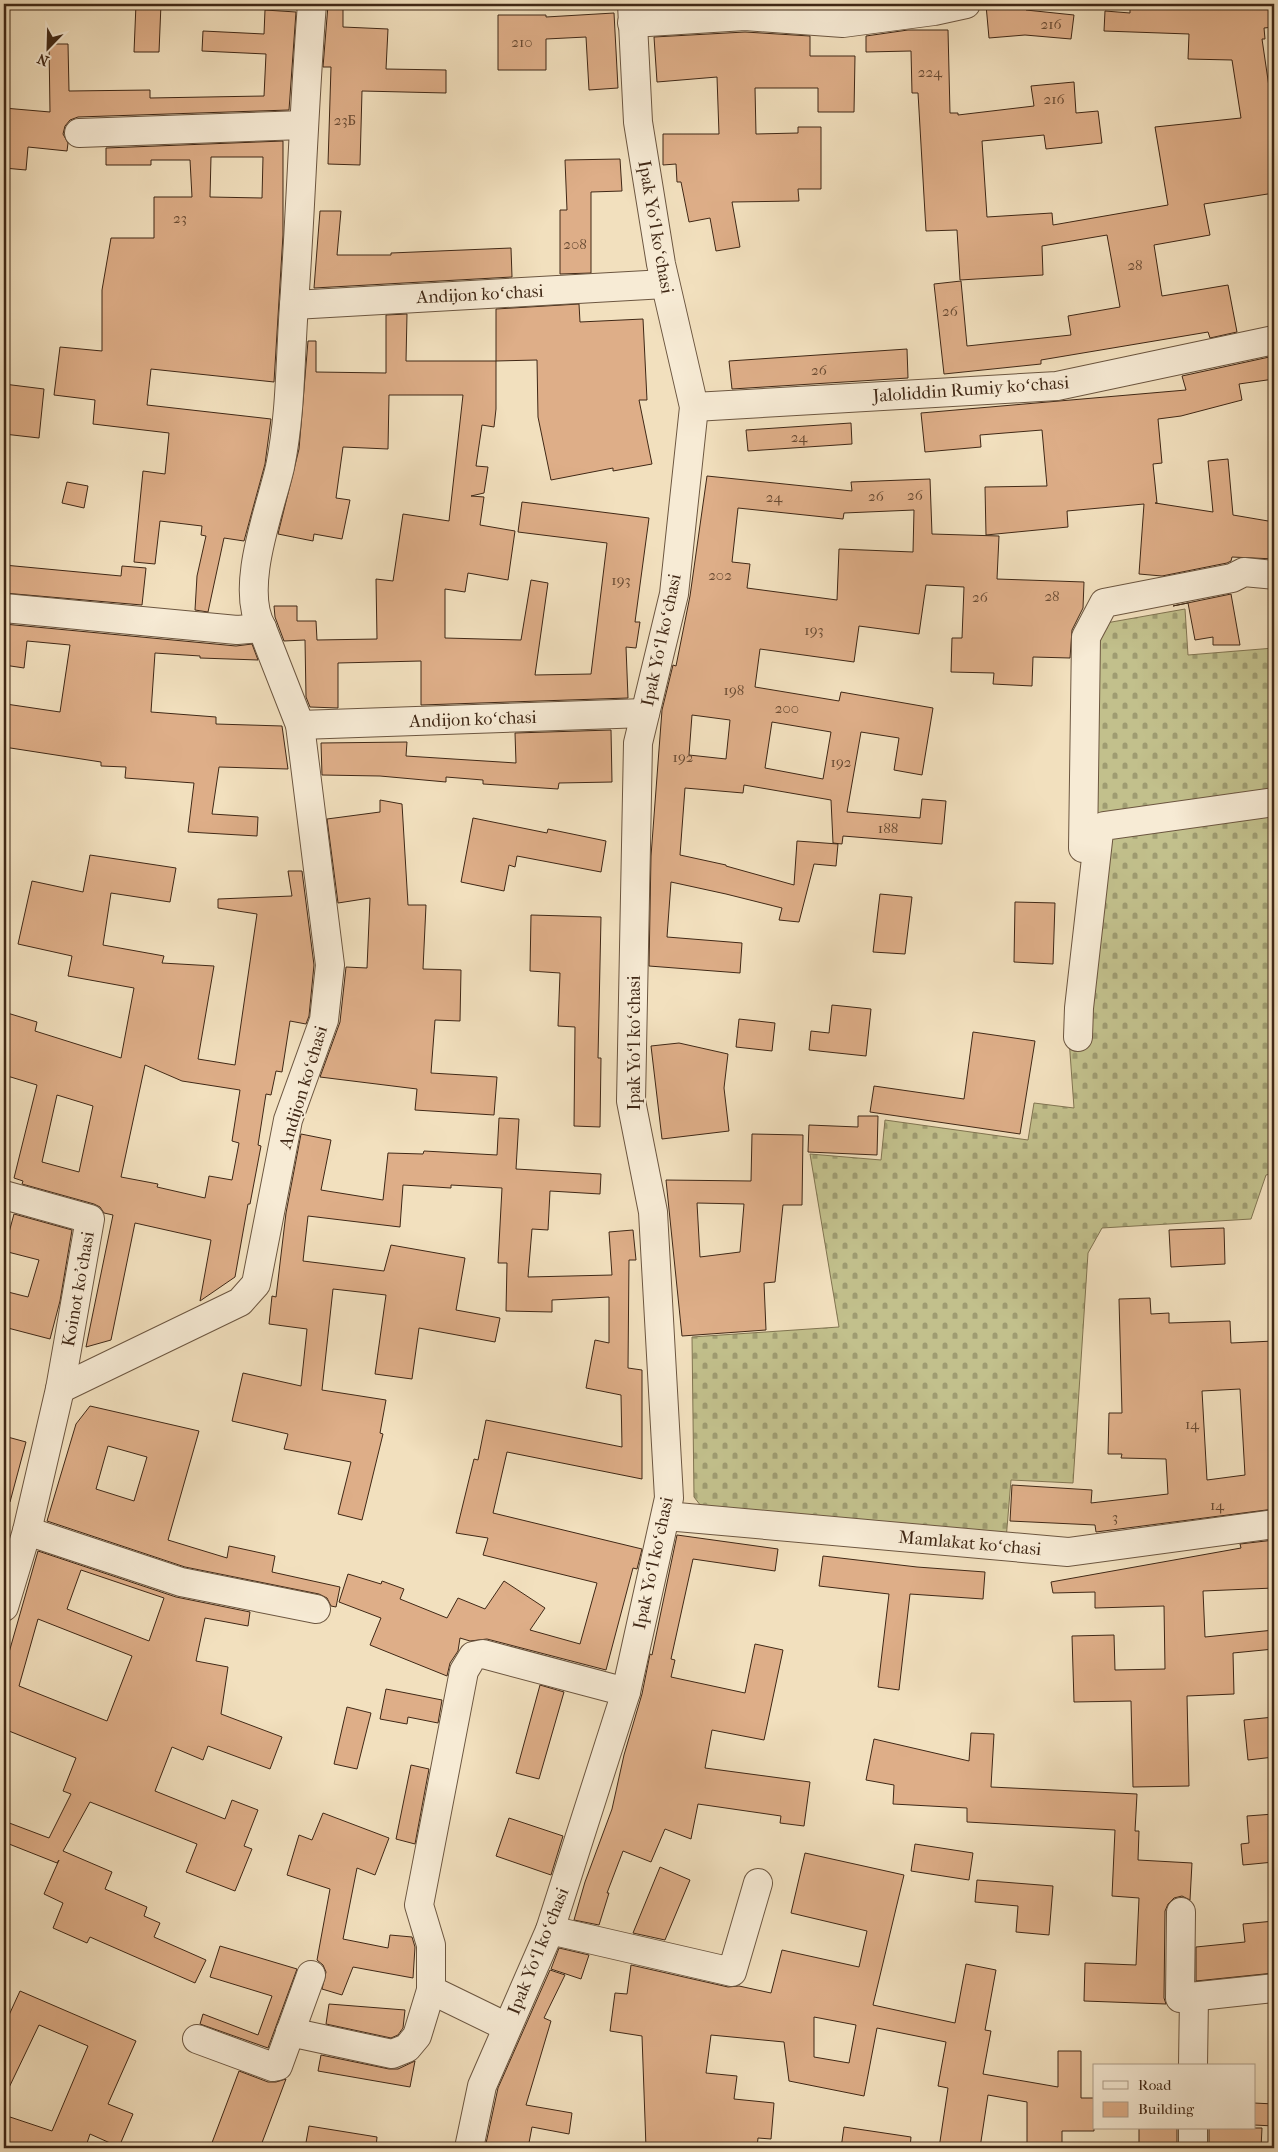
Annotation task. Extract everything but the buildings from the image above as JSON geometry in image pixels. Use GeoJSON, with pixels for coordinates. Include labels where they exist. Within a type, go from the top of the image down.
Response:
{"type":"FeatureCollection","features":[{"type":"Feature","properties":{"kind":"street","name":"Andijon koʻchasi"},"geometry":{"type":"LineString","coordinates":[[60,1389],[240,1302],[256,1284],[288,1120],[324,1020],[330,965],[300,725],[256,617],[253,602],[256,560],[280,465],[290,387],[294,305],[298,271],[303,125],[312,4]]}},
{"type":"Feature","properties":{"kind":"street"},"geometry":{"type":"LineString","coordinates":[[632,14],[745,16],[843,23],[934,11],[966,4]]}},
{"type":"Feature","properties":{"kind":"street","name":"Ipak Yoʻl koʻchasi"},"geometry":{"type":"LineString","coordinates":[[469,2148],[482,2086],[550,1930],[626,1692],[670,1498],[653,1212],[631,1101],[638,743],[674,594],[694,408],[665,284],[638,122],[632,14]]}},
{"type":"Feature","properties":{"kind":"street"},"geometry":{"type":"LineString","coordinates":[[79,133],[303,125]]}},
{"type":"Feature","properties":{"kind":"street","name":"Andijon koʻchasi"},"geometry":{"type":"LineString","coordinates":[[294,305],[665,284]]}},
{"type":"Feature","properties":{"kind":"street","name":"Jaloliddin Rumiy koʻchasi"},"geometry":{"type":"LineString","coordinates":[[694,408],[1057,386],[1274,340]]}},
{"type":"Feature","properties":{"kind":"street"},"geometry":{"type":"LineString","coordinates":[[1083,848],[1086,637],[1104,604],[1232,578],[1244,572],[1274,575]]}},
{"type":"Feature","properties":{"kind":"street"},"geometry":{"type":"LineString","coordinates":[[4,608],[237,630],[262,628]]}},
{"type":"Feature","properties":{"kind":"street","name":"Andijon koʻchasi"},"geometry":{"type":"LineString","coordinates":[[300,725],[645,713]]}},
{"type":"Feature","properties":{"kind":"street"},"geometry":{"type":"LineString","coordinates":[[1078,1037],[1079,1008],[1098,832],[1104,826],[1274,802]]}},
{"type":"Feature","properties":{"kind":"street","name":"Koinot ko'chasi"},"geometry":{"type":"LineString","coordinates":[[4,1195],[90,1219],[60,1389]]}},
{"type":"Feature","properties":{"kind":"street"},"geometry":{"type":"LineString","coordinates":[[4,1607],[27,1531],[60,1389]]}},
{"type":"Feature","properties":{"kind":"street","name":"Mamlakat koʻchasi"},"geometry":{"type":"LineString","coordinates":[[666,1516],[1068,1552],[1274,1524]]}},
{"type":"Feature","properties":{"kind":"street"},"geometry":{"type":"LineString","coordinates":[[27,1531],[181,1582],[316,1609]]}},
{"type":"Feature","properties":{"kind":"street"},"geometry":{"type":"LineString","coordinates":[[290,2032],[392,2054],[407,2048],[417,2036],[431,1990],[431,1945],[419,1905],[464,1671],[473,1656],[483,1654],[626,1692]]}},
{"type":"Feature","properties":{"kind":"street"},"geometry":{"type":"LineString","coordinates":[[550,1930],[732,1972],[758,1883]]}},
{"type":"Feature","properties":{"kind":"street"},"geometry":{"type":"LineString","coordinates":[[1181,1912],[1193,2064]]}},
{"type":"Feature","properties":{"kind":"street"},"geometry":{"type":"LineString","coordinates":[[197,2039],[273,2067],[278,2066],[284,2054],[311,1975]]}},
{"type":"Feature","properties":{"kind":"street"},"geometry":{"type":"LineString","coordinates":[[1187,1997],[1274,1988]]}},
{"type":"Feature","properties":{"kind":"street"},"geometry":{"type":"LineString","coordinates":[[431,1990],[507,2027]]}},
{"type":"Feature","properties":{"kind":"street"},"geometry":{"type":"LineString","coordinates":[[1192,2148],[1193,2130]]}},
{"type":"Feature","properties":{"kind":"green space"},"geometry":{"type":"Polygon","coordinates":[[[1185,609],[1188,655],[1274,648],[1274,1173],[1266,1175],[1251,1219],[1102,1228],[1088,1253],[1073,1483],[1011,1480],[1006,1540],[708,1515],[694,1497],[692,1337],[839,1327],[810,1154],[881,1160],[885,1120],[1028,1140],[1034,1103],[1074,1108],[1067,1011],[1093,819],[1093,643],[1106,623],[1185,609]]]}}]}
